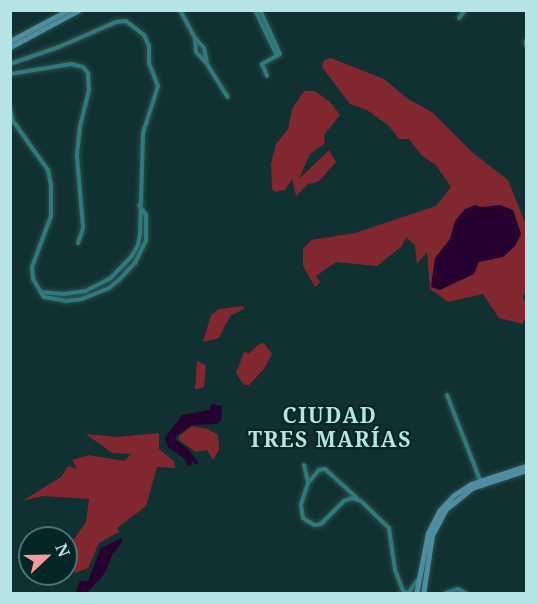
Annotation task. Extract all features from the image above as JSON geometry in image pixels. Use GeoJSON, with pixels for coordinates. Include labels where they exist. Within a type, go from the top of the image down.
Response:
{"type":"FeatureCollection","features":[{"type":"Feature","properties":{"kind":"street"},"geometry":{"type":"LineString","coordinates":[[10,41],[68,10]]}},
{"type":"Feature","properties":{"kind":"street"},"geometry":{"type":"LineString","coordinates":[[10,47],[80,10]]}},
{"type":"Feature","properties":{"kind":"street"},"geometry":{"type":"LineString","coordinates":[[180,10],[195,38],[204,48],[207,64]]}},
{"type":"Feature","properties":{"kind":"street"},"geometry":{"type":"LineString","coordinates":[[459,18],[465,10]]}},
{"type":"Feature","properties":{"kind":"street"},"geometry":{"type":"LineString","coordinates":[[257,11],[277,56],[262,64],[267,76]]}},
{"type":"Feature","properties":{"kind":"street"},"geometry":{"type":"LineString","coordinates":[[10,64],[59,47],[116,22],[126,21],[144,35],[149,46],[149,63],[158,86],[143,133],[138,245],[132,256],[111,278],[85,291],[64,294],[40,292]]}},
{"type":"Feature","properties":{"kind":"street"},"geometry":{"type":"LineString","coordinates":[[195,38],[196,52],[207,64],[228,97]]}},
{"type":"Feature","properties":{"kind":"street"},"geometry":{"type":"LineString","coordinates":[[10,74],[71,64],[78,64],[87,73],[89,90],[80,126],[77,156],[83,228],[78,243]]}},
{"type":"Feature","properties":{"kind":"street"},"geometry":{"type":"LineString","coordinates":[[10,109],[13,121],[48,170],[51,186],[51,216],[32,267],[33,279],[40,292],[52,299],[82,299],[109,288],[118,280],[135,263],[146,240],[146,215],[139,204]]}},
{"type":"Feature","properties":{"kind":"street"},"geometry":{"type":"LineString","coordinates":[[447,395],[480,480]]}},
{"type":"Feature","properties":{"kind":"street"},"geometry":{"type":"LineString","coordinates":[[304,465],[308,483]]}},
{"type":"Feature","properties":{"kind":"street"},"geometry":{"type":"LineString","coordinates":[[416,594],[432,523],[455,497],[480,480],[526,468]]}},
{"type":"Feature","properties":{"kind":"street"},"geometry":{"type":"LineString","coordinates":[[423,594],[432,535],[437,521],[455,497],[482,484],[526,468]]}},
{"type":"Feature","properties":{"kind":"street"},"geometry":{"type":"LineString","coordinates":[[357,498],[344,501],[326,521],[314,525],[303,518],[302,498],[308,483],[319,470],[325,469],[357,498],[388,528],[395,570],[404,593],[412,590],[419,578]]}},
{"type":"Feature","properties":{"kind":"street"},"geometry":{"type":"LineString","coordinates":[[444,594],[458,589],[467,594]]}},
{"type":"Feature","properties":{"kind":"shaded area"},"geometry":{"type":"Polygon","coordinates":[[[331,58],[384,79],[408,99],[432,112],[473,153],[508,180],[526,225],[526,292],[523,296],[526,304],[526,317],[522,324],[499,318],[483,294],[448,302],[430,289],[427,252],[417,264],[415,245],[406,237],[401,247],[377,266],[336,262],[316,276],[320,282],[315,287],[303,266],[303,249],[311,240],[355,233],[436,206],[451,187],[436,165],[421,155],[409,139],[399,139],[389,126],[367,110],[350,104],[322,67],[324,60],[331,58]]]}},
{"type":"Feature","properties":{"kind":"shaded area"},"geometry":{"type":"Polygon","coordinates":[[[304,91],[315,91],[330,102],[340,115],[324,135],[325,143],[310,154],[299,179],[329,150],[336,162],[318,182],[308,184],[296,196],[292,179],[285,190],[275,192],[272,189],[271,164],[276,144],[288,129],[292,109],[304,91]]]}},
{"type":"Feature","properties":{"kind":"shaded area"},"geometry":{"type":"Polygon","coordinates":[[[475,205],[481,207],[500,205],[513,210],[521,234],[515,246],[503,257],[479,262],[474,274],[440,290],[431,287],[435,258],[450,239],[455,221],[465,209],[475,205]]]}},
{"type":"Feature","properties":{"kind":"shaded area"},"geometry":{"type":"Polygon","coordinates":[[[243,306],[244,309],[230,316],[219,338],[203,342],[211,315],[219,309],[243,306]]]}},
{"type":"Feature","properties":{"kind":"shaded area"},"geometry":{"type":"Polygon","coordinates":[[[264,343],[272,354],[264,369],[249,385],[244,385],[236,373],[244,352],[249,353],[259,344],[264,343]]]}},
{"type":"Feature","properties":{"kind":"shaded area"},"geometry":{"type":"Polygon","coordinates":[[[197,360],[206,366],[204,387],[195,389],[197,360]]]}},
{"type":"Feature","properties":{"kind":"shaded area"},"geometry":{"type":"Polygon","coordinates":[[[212,404],[222,406],[221,420],[217,424],[192,425],[176,436],[176,440],[188,449],[199,463],[194,464],[193,460],[191,465],[187,466],[186,460],[168,447],[165,438],[182,415],[209,410],[212,404]]]}},
{"type":"Feature","properties":{"kind":"shaded area"},"geometry":{"type":"Polygon","coordinates":[[[192,426],[208,429],[218,435],[219,450],[213,460],[207,450],[196,452],[179,440],[179,436],[192,426]]]}},
{"type":"Feature","properties":{"kind":"shaded area"},"geometry":{"type":"Polygon","coordinates":[[[159,433],[159,449],[174,461],[175,468],[157,467],[146,506],[117,528],[119,532],[99,543],[88,568],[78,572],[78,533],[86,522],[89,499],[43,496],[22,501],[61,477],[68,466],[77,469],[72,460],[89,455],[124,461],[131,454],[112,453],[86,434],[117,437],[159,433]]]}},
{"type":"Feature","properties":{"kind":"shaded area"},"geometry":{"type":"Polygon","coordinates":[[[121,538],[122,542],[113,553],[105,573],[87,593],[75,593],[80,581],[88,581],[101,548],[121,538]]]}},
{"type":"Feature","properties":{"kind":"district","name":"CIUDAD TRES MARÍAS"},"geometry":{"type":"Point","coordinates":[330,427]}}]}
